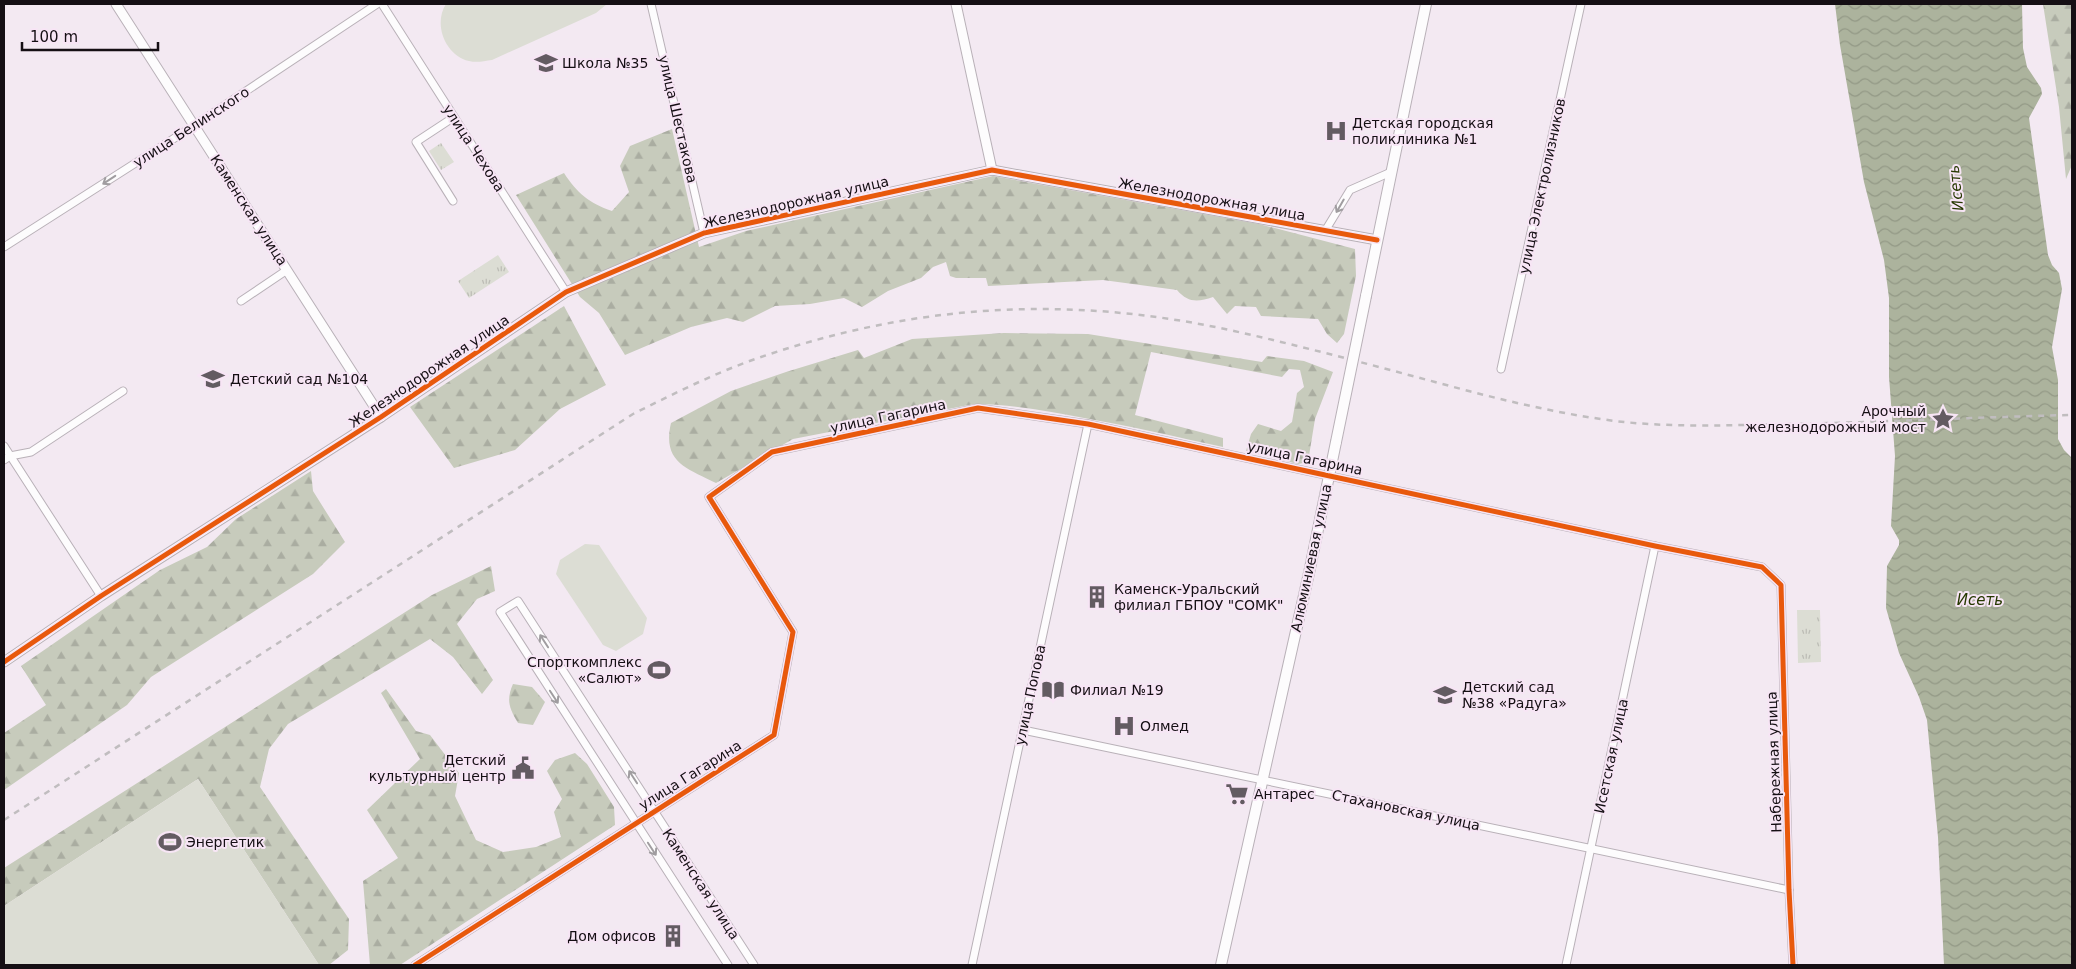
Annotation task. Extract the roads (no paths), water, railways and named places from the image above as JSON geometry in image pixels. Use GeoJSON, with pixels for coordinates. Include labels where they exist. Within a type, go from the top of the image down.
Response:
{"type":"FeatureCollection","features":[{"type":"Feature","properties":{"kind":"main road","name":"Алюминиевая улица"},"geometry":{"type":"LineString","coordinates":[[1221,965],[1309,573],[1426,4]]}},
{"type":"Feature","properties":{"kind":"street","name":"Каменская улица"},"geometry":{"type":"LineString","coordinates":[[116,4],[381,417]]}},
{"type":"Feature","properties":{"kind":"street","name":"улица Белинского"},"geometry":{"type":"LineString","coordinates":[[4,247],[377,4]]}},
{"type":"Feature","properties":{"kind":"street","name":"улица Чехова"},"geometry":{"type":"LineString","coordinates":[[382,4],[566,292]]}},
{"type":"Feature","properties":{"kind":"street","name":"улица Шестакова"},"geometry":{"type":"LineString","coordinates":[[651,4],[704,233]]}},
{"type":"Feature","properties":{"kind":"street"},"geometry":{"type":"LineString","coordinates":[[956,4],[992,170]]}},
{"type":"Feature","properties":{"kind":"street","name":"улица Электролизников"},"geometry":{"type":"LineString","coordinates":[[1501,369],[1581,4]]}},
{"type":"Feature","properties":{"kind":"street"},"geometry":{"type":"LineString","coordinates":[[453,201],[416,142],[454,117]]}},
{"type":"Feature","properties":{"kind":"street","name":"Железнодорожная улица"},"geometry":{"type":"LineString","coordinates":[[4,662],[101,596],[381,417],[566,292],[704,233],[992,170],[1377,240]]}},
{"type":"Feature","properties":{"kind":"street"},"geometry":{"type":"LineString","coordinates":[[1326,231],[1350,190],[1391,172]]}},
{"type":"Feature","properties":{"kind":"street"},"geometry":{"type":"LineString","coordinates":[[241,301],[287,270]]}},
{"type":"Feature","properties":{"kind":"street"},"geometry":{"type":"LineString","coordinates":[[7,458],[31,452],[123,391]]}},
{"type":"Feature","properties":{"kind":"street","name":"улица Гагарина"},"geometry":{"type":"LineString","coordinates":[[415,965],[774,735],[793,632],[709,497],[772,452],[978,408],[1088,424],[1328,474],[1655,546],[1762,567]]}},
{"type":"Feature","properties":{"kind":"street","name":"улица Попова"},"geometry":{"type":"LineString","coordinates":[[972,965],[1088,424]]}},
{"type":"Feature","properties":{"kind":"street"},"geometry":{"type":"LineString","coordinates":[[4,446],[7,458],[101,596]]}},
{"type":"Feature","properties":{"kind":"street","name":"Исетская улица"},"geometry":{"type":"LineString","coordinates":[[1566,965],[1592,850],[1655,546]]}},
{"type":"Feature","properties":{"kind":"street","name":"Набережная улица"},"geometry":{"type":"LineString","coordinates":[[1762,567],[1781,585],[1789,890],[1793,965]]}},
{"type":"Feature","properties":{"kind":"street","name":"Каменская улица"},"geometry":{"type":"LineString","coordinates":[[728,965],[500,612],[518,601],[754,965]]}},
{"type":"Feature","properties":{"kind":"street","name":"Стахановская улица"},"geometry":{"type":"LineString","coordinates":[[1023,730],[1789,890]]}},
{"type":"Feature","properties":{"kind":"water","name":"Исеть"},"geometry":{"type":"Polygon","coordinates":[[[1835,4],[2022,4],[2023,48],[2027,67],[2041,88],[2042,94],[2029,118],[2048,255],[2052,265],[2059,273],[2062,289],[2052,347],[2058,380],[2058,439],[2064,450],[2072,458],[2072,965],[1944,965],[1938,837],[1927,720],[1899,653],[1886,608],[1887,566],[1899,545],[1899,540],[1891,526],[1895,456],[1889,377],[1889,298],[1884,260],[1864,182],[1840,45],[1835,4]]]}},
{"type":"Feature","properties":{"kind":"railway"},"geometry":{"type":"LineString","coordinates":[[4,820],[633,414],[696,383],[761,357],[820,339],[879,325],[937,316],[996,310],[1055,309],[1114,312],[1234,331],[1479,394],[1569,414],[1637,423],[1748,425],[2072,415]]}},
{"type":"Feature","properties":{"kind":"place","name":"Школа №35"},"geometry":{"type":"Point","coordinates":[546,63]}},
{"type":"Feature","properties":{"kind":"place","name":"Детская городская поликлиника №1"},"geometry":{"type":"Point","coordinates":[1336,131]}},
{"type":"Feature","properties":{"kind":"place","name":"Детский сад №104"},"geometry":{"type":"Point","coordinates":[213,379]}},
{"type":"Feature","properties":{"kind":"place","name":"Арочный железнодорожный мост"},"geometry":{"type":"Point","coordinates":[1943,419]}},
{"type":"Feature","properties":{"kind":"place","name":"Каменск-Уральский филиал ГБПОУ \"СОМК\""},"geometry":{"type":"Point","coordinates":[1097,597]}},
{"type":"Feature","properties":{"kind":"place","name":"Спорткомплекс «Салют»"},"geometry":{"type":"Point","coordinates":[659,670]}},
{"type":"Feature","properties":{"kind":"place","name":"Филиал №19"},"geometry":{"type":"Point","coordinates":[1053,690]}},
{"type":"Feature","properties":{"kind":"place","name":"Детский сад №38 «Радуга»"},"geometry":{"type":"Point","coordinates":[1445,695]}},
{"type":"Feature","properties":{"kind":"place","name":"Олмед"},"geometry":{"type":"Point","coordinates":[1124,726]}},
{"type":"Feature","properties":{"kind":"place","name":"Детский культурный центр"},"geometry":{"type":"Point","coordinates":[523,768]}},
{"type":"Feature","properties":{"kind":"place","name":"Антарес"},"geometry":{"type":"Point","coordinates":[1237,794]}},
{"type":"Feature","properties":{"kind":"place","name":"Энергетик"},"geometry":{"type":"Point","coordinates":[170,842]}},
{"type":"Feature","properties":{"kind":"place","name":"Дом офисов"},"geometry":{"type":"Point","coordinates":[673,936]}}]}
